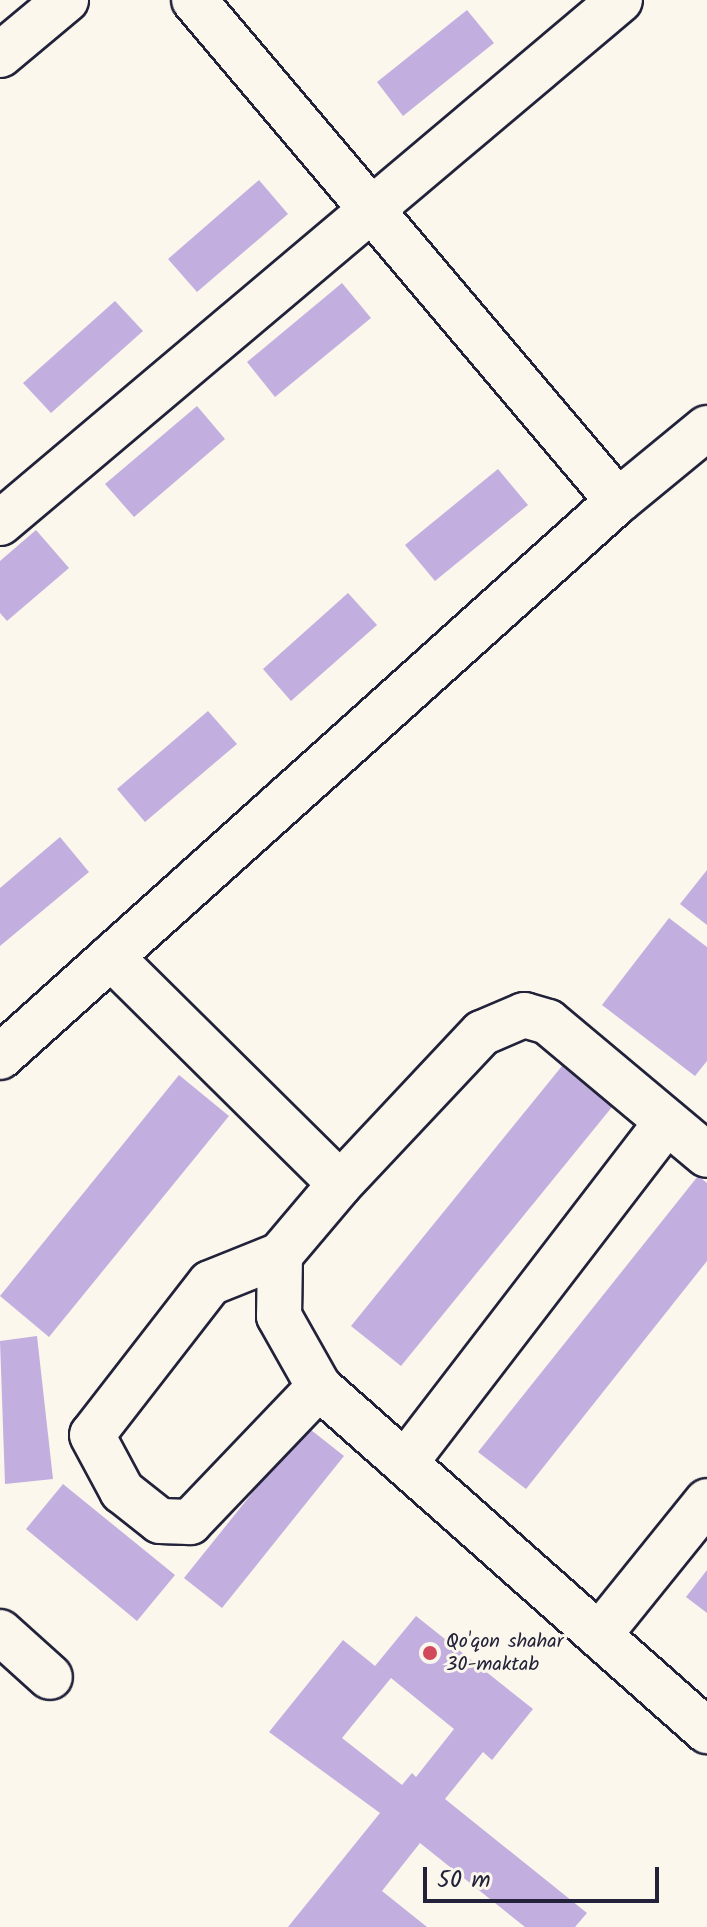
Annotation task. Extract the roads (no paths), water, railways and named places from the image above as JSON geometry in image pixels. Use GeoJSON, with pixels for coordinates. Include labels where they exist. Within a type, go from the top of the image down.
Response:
{"type":"FeatureCollection","features":[{"type":"Feature","properties":{"kind":"street"},"geometry":{"type":"LineString","coordinates":[[0,55],[66,0]]}},
{"type":"Feature","properties":{"kind":"street"},"geometry":{"type":"LineString","coordinates":[[194,0],[618,501]]}},
{"type":"Feature","properties":{"kind":"street"},"geometry":{"type":"LineString","coordinates":[[0,523],[620,0]]}},
{"type":"Feature","properties":{"kind":"street"},"geometry":{"type":"LineString","coordinates":[[0,1057],[618,501],[707,428]]}},
{"type":"Feature","properties":{"kind":"street"},"geometry":{"type":"LineString","coordinates":[[111,957],[340,1184]]}},
{"type":"Feature","properties":{"kind":"street"},"geometry":{"type":"LineString","coordinates":[[319,1387],[190,1522],[160,1521],[122,1491],[92,1435],[210,1283],[280,1255],[340,1184],[482,1033],[524,1015],[548,1022],[707,1155]]}},
{"type":"Feature","properties":{"kind":"street"},"geometry":{"type":"LineString","coordinates":[[405,1463],[667,1122]]}},
{"type":"Feature","properties":{"kind":"street"},"geometry":{"type":"LineString","coordinates":[[280,1255],[279,1316],[319,1387],[707,1731]]}},
{"type":"Feature","properties":{"kind":"street"},"geometry":{"type":"LineString","coordinates":[[599,1635],[707,1501]]}},
{"type":"Feature","properties":{"kind":"street"},"geometry":{"type":"LineString","coordinates":[[0,1632],[50,1677]]}},
{"type":"Feature","properties":{"kind":"place","name":"Qo'qon shahar 30-maktab"},"geometry":{"type":"Point","coordinates":[430,1653]}}]}
